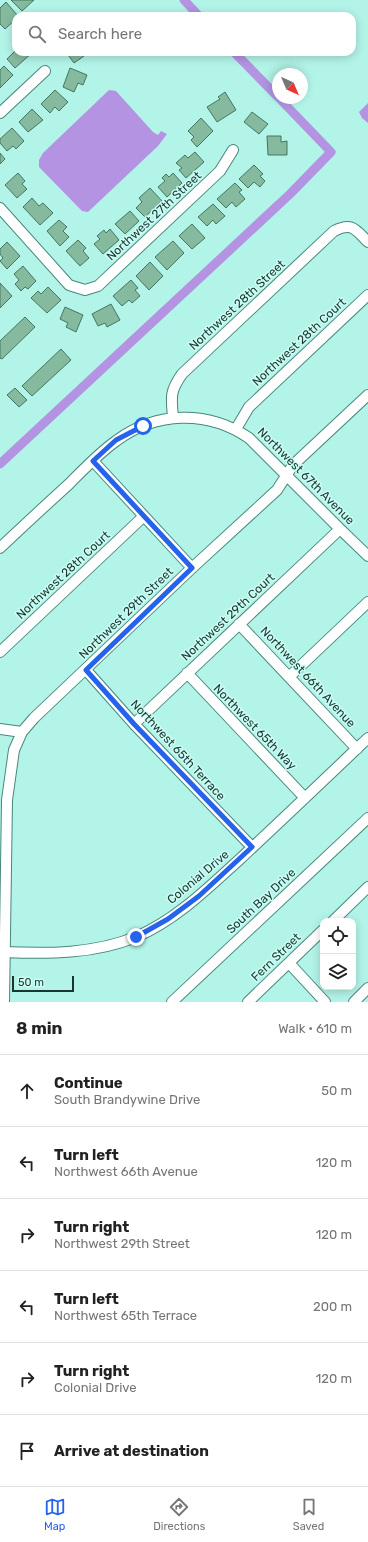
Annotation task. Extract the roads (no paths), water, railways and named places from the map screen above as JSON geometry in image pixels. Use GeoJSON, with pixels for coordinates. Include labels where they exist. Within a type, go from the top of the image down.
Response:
{"type":"FeatureCollection","features":[{"type":"Feature","properties":{"kind":"street"},"geometry":{"type":"LineString","coordinates":[[0,113],[45,71]]}},
{"type":"Feature","properties":{"kind":"street","name":"Northwest 27th Street"},"geometry":{"type":"LineString","coordinates":[[0,208],[69,285],[85,290],[98,286],[209,182],[220,171],[233,150]]}},
{"type":"Feature","properties":{"kind":"street","name":"Northwest 28th Street"},"geometry":{"type":"LineString","coordinates":[[173,417],[172,398],[174,386],[182,374],[334,231],[344,226],[355,228],[368,242]]}},
{"type":"Feature","properties":{"kind":"street","name":"Northwest 28th Court"},"geometry":{"type":"LineString","coordinates":[[236,429],[249,407],[368,295]]}},
{"type":"Feature","properties":{"kind":"street","name":"Northwest 29th Street"},"geometry":{"type":"LineString","coordinates":[[4,1002],[1,952],[4,800],[14,750],[22,732],[34,718],[192,568],[277,490],[293,465],[368,394]]}},
{"type":"Feature","properties":{"kind":"street","name":"Northwest 67th Avenue"},"geometry":{"type":"LineString","coordinates":[[0,548],[116,440],[143,426],[173,417],[193,417],[216,422],[236,429],[249,438],[287,474],[340,529],[366,550]]}},
{"type":"Feature","properties":{"kind":"street"},"geometry":{"type":"LineString","coordinates":[[93,461],[192,568]]}},
{"type":"Feature","properties":{"kind":"street","name":"Northwest 28th Court"},"geometry":{"type":"LineString","coordinates":[[0,652],[144,516]]}},
{"type":"Feature","properties":{"kind":"street","name":"Northwest 29th Court"},"geometry":{"type":"LineString","coordinates":[[134,724],[340,529]]}},
{"type":"Feature","properties":{"kind":"street"},"geometry":{"type":"LineString","coordinates":[[289,677],[368,602]]}},
{"type":"Feature","properties":{"kind":"street","name":"Northwest 66th Avenue"},"geometry":{"type":"LineString","coordinates":[[239,624],[357,748]]}},
{"type":"Feature","properties":{"kind":"street","name":"Northwest 65th Terrace"},"geometry":{"type":"LineString","coordinates":[[86,670],[134,724],[252,847]]}},
{"type":"Feature","properties":{"kind":"street","name":"Northwest 65th Way"},"geometry":{"type":"LineString","coordinates":[[187,674],[305,798]]}},
{"type":"Feature","properties":{"kind":"street"},"geometry":{"type":"LineString","coordinates":[[0,729],[22,732]]}},
{"type":"Feature","properties":{"kind":"street","name":"Colonial Drive"},"geometry":{"type":"LineString","coordinates":[[1,952],[42,953],[89,950],[136,937],[168,919],[199,896],[368,738]]}},
{"type":"Feature","properties":{"kind":"street","name":"South Bay Drive"},"geometry":{"type":"LineString","coordinates":[[172,1002],[368,818]]}},
{"type":"Feature","properties":{"kind":"street"},"geometry":{"type":"LineString","coordinates":[[336,918],[368,887]]}},
{"type":"Feature","properties":{"kind":"street","name":"Fern Street"},"geometry":{"type":"LineString","coordinates":[[248,1002],[320,933]]}},
{"type":"Feature","properties":{"kind":"street"},"geometry":{"type":"LineString","coordinates":[[289,963],[325,1002]]}},
{"type":"Feature","properties":{"kind":"street"},"geometry":{"type":"LineString","coordinates":[[354,1002],[368,988]]}},
{"type":"Feature","properties":{"kind":"waterway"},"geometry":{"type":"LineString","coordinates":[[184,0],[195,12]]}},
{"type":"Feature","properties":{"kind":"waterway"},"geometry":{"type":"LineString","coordinates":[[238,56],[272,91]]}},
{"type":"Feature","properties":{"kind":"waterway"},"geometry":{"type":"LineString","coordinates":[[0,464],[290,194],[331,152],[285,104]]}}]}
